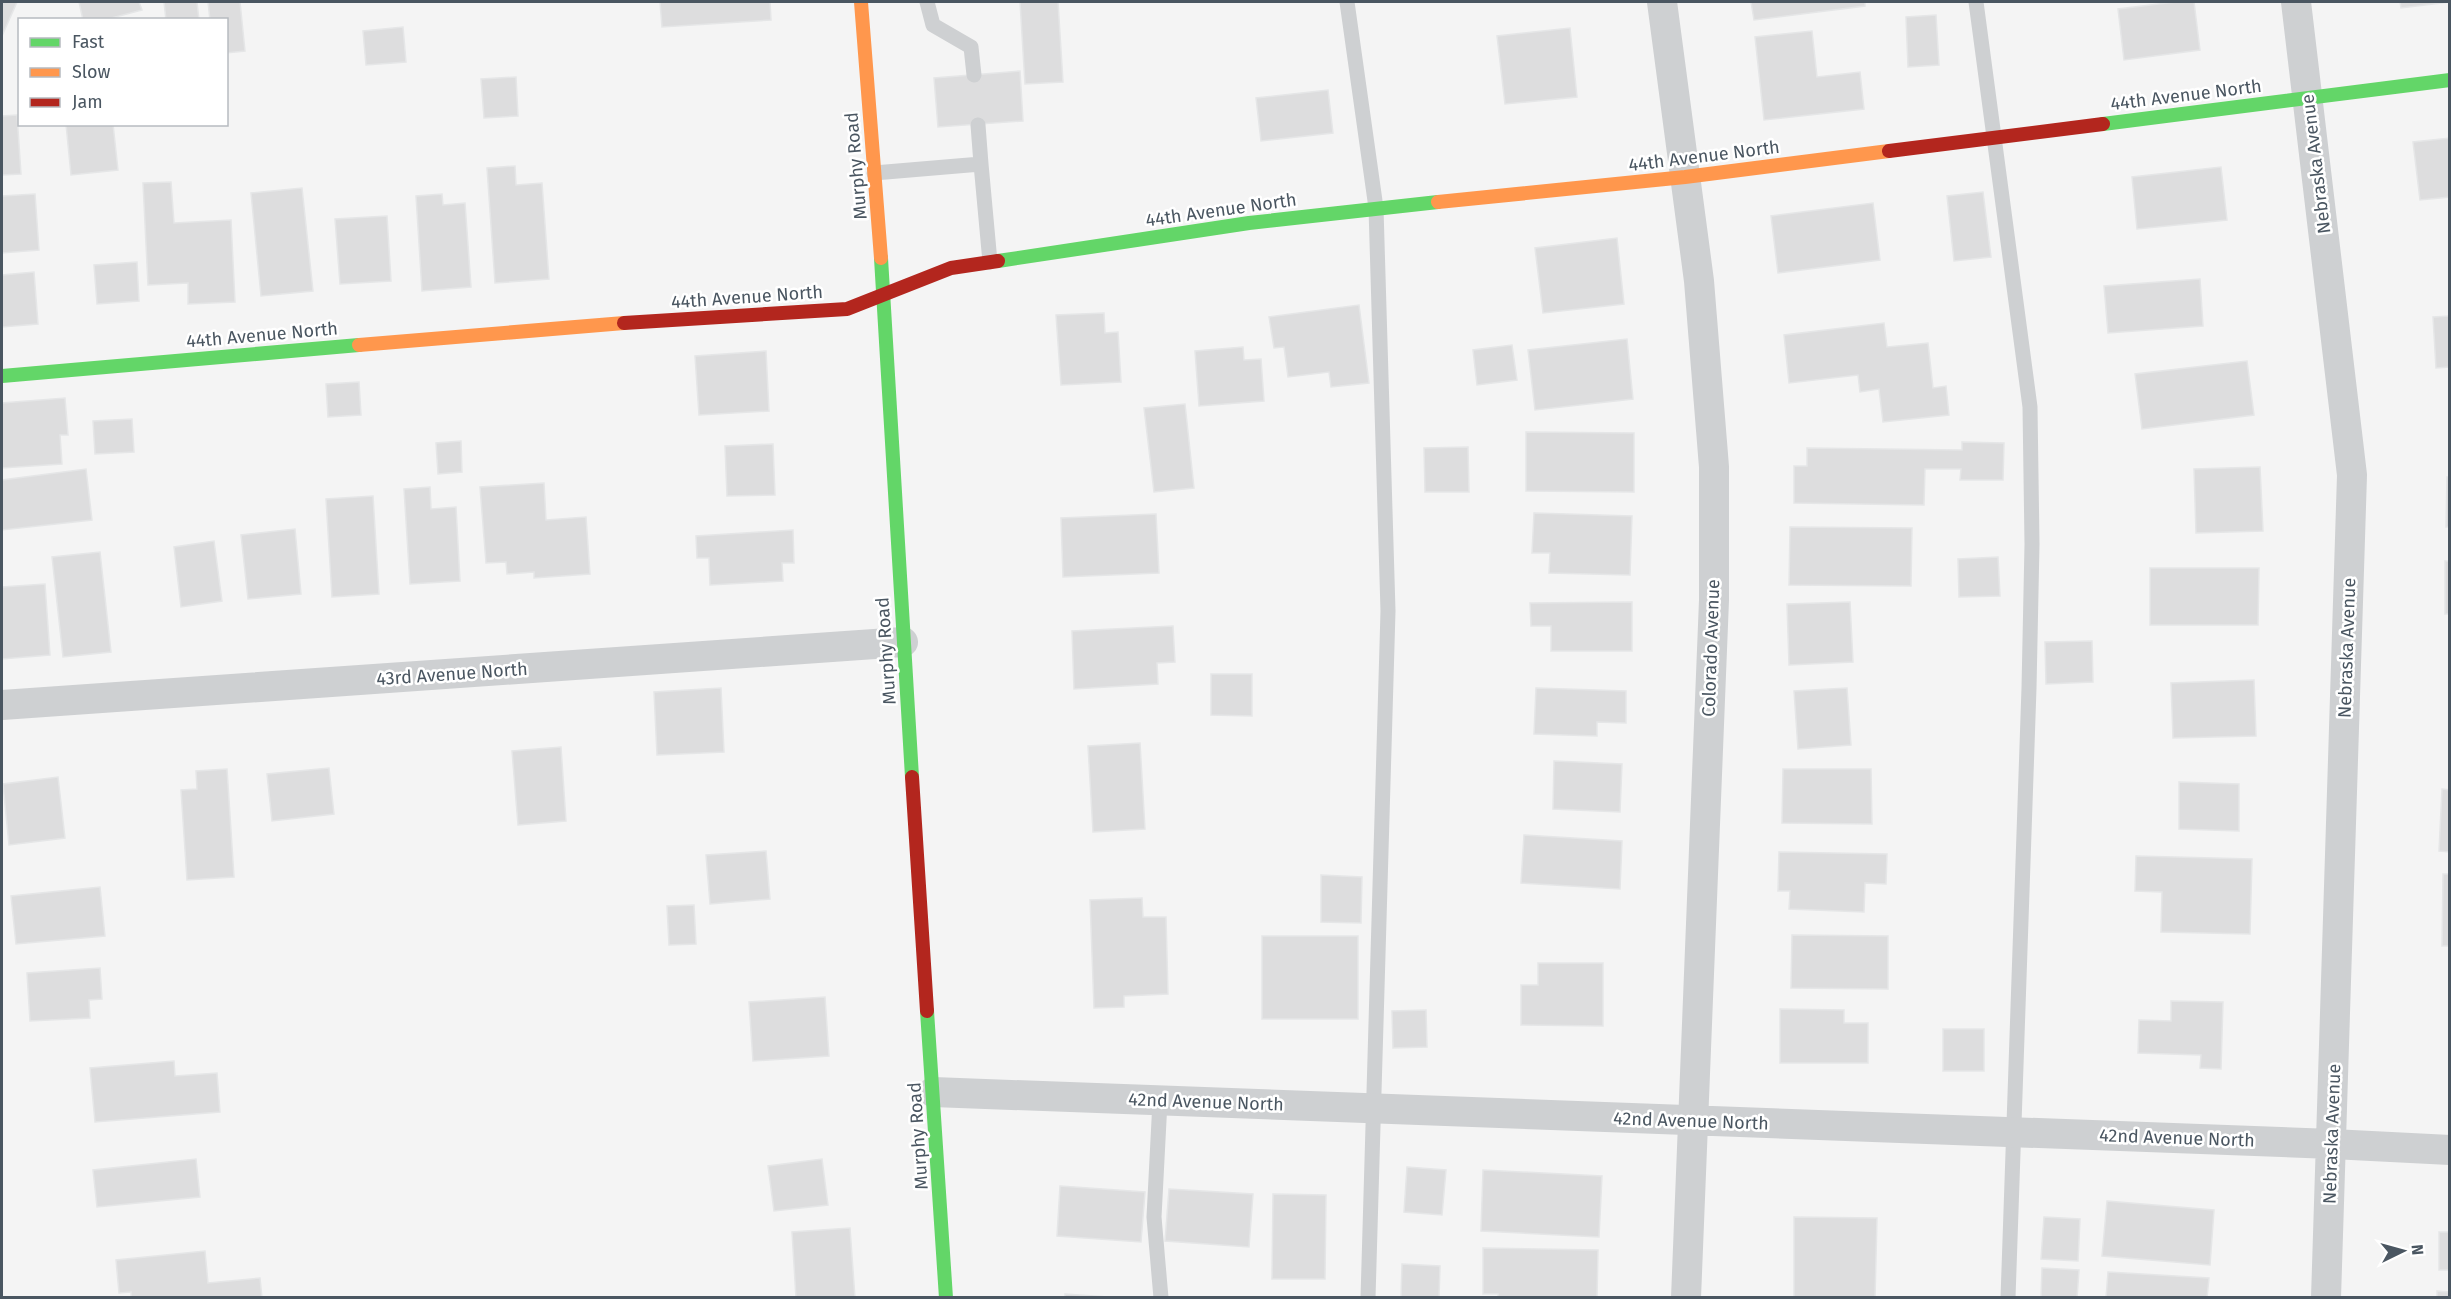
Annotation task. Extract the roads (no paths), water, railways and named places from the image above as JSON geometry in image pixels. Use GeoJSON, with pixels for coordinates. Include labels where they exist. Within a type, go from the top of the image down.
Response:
{"type":"FeatureCollection","features":[{"type":"Feature","properties":{"kind":"street","name":"Murphy Road"},"geometry":{"type":"LineString","coordinates":[[861,2],[884,294],[903,642],[946,1298]]}},
{"type":"Feature","properties":{"kind":"street","name":"Colorado Avenue"},"geometry":{"type":"LineString","coordinates":[[1662,2],[1699,281],[1714,467],[1714,600],[1686,1298]]}},
{"type":"Feature","properties":{"kind":"street","name":"Nebraska Avenue"},"geometry":{"type":"LineString","coordinates":[[2296,2],[2352,475],[2326,1298]]}},
{"type":"Feature","properties":{"kind":"street","name":"44th Avenue North"},"geometry":{"type":"LineString","coordinates":[[2,376],[583,326],[847,309],[951,268],[1238,225],[1376,208],[1685,177],[2450,80]]}},
{"type":"Feature","properties":{"kind":"street","name":"43rd Avenue North"},"geometry":{"type":"LineString","coordinates":[[2,705],[903,642]]}},
{"type":"Feature","properties":{"kind":"street","name":"42nd Avenue North"},"geometry":{"type":"LineString","coordinates":[[933,1092],[2450,1150]]}},
{"type":"Feature","properties":{"kind":"lane"},"geometry":{"type":"LineString","coordinates":[[927,2],[933,24],[971,47],[974,75]]}},
{"type":"Feature","properties":{"kind":"lane"},"geometry":{"type":"LineString","coordinates":[[1347,2],[1376,208],[1388,611],[1368,1298]]}},
{"type":"Feature","properties":{"kind":"lane"},"geometry":{"type":"LineString","coordinates":[[1976,2],[2030,418],[2032,544],[2029,688],[2008,1298]]}},
{"type":"Feature","properties":{"kind":"lane"},"geometry":{"type":"LineString","coordinates":[[978,125],[990,262]]}},
{"type":"Feature","properties":{"kind":"lane"},"geometry":{"type":"LineString","coordinates":[[874,173],[981,164]]}},
{"type":"Feature","properties":{"kind":"lane"},"geometry":{"type":"LineString","coordinates":[[1160,1101],[1154,1217],[1161,1298]]}}]}
